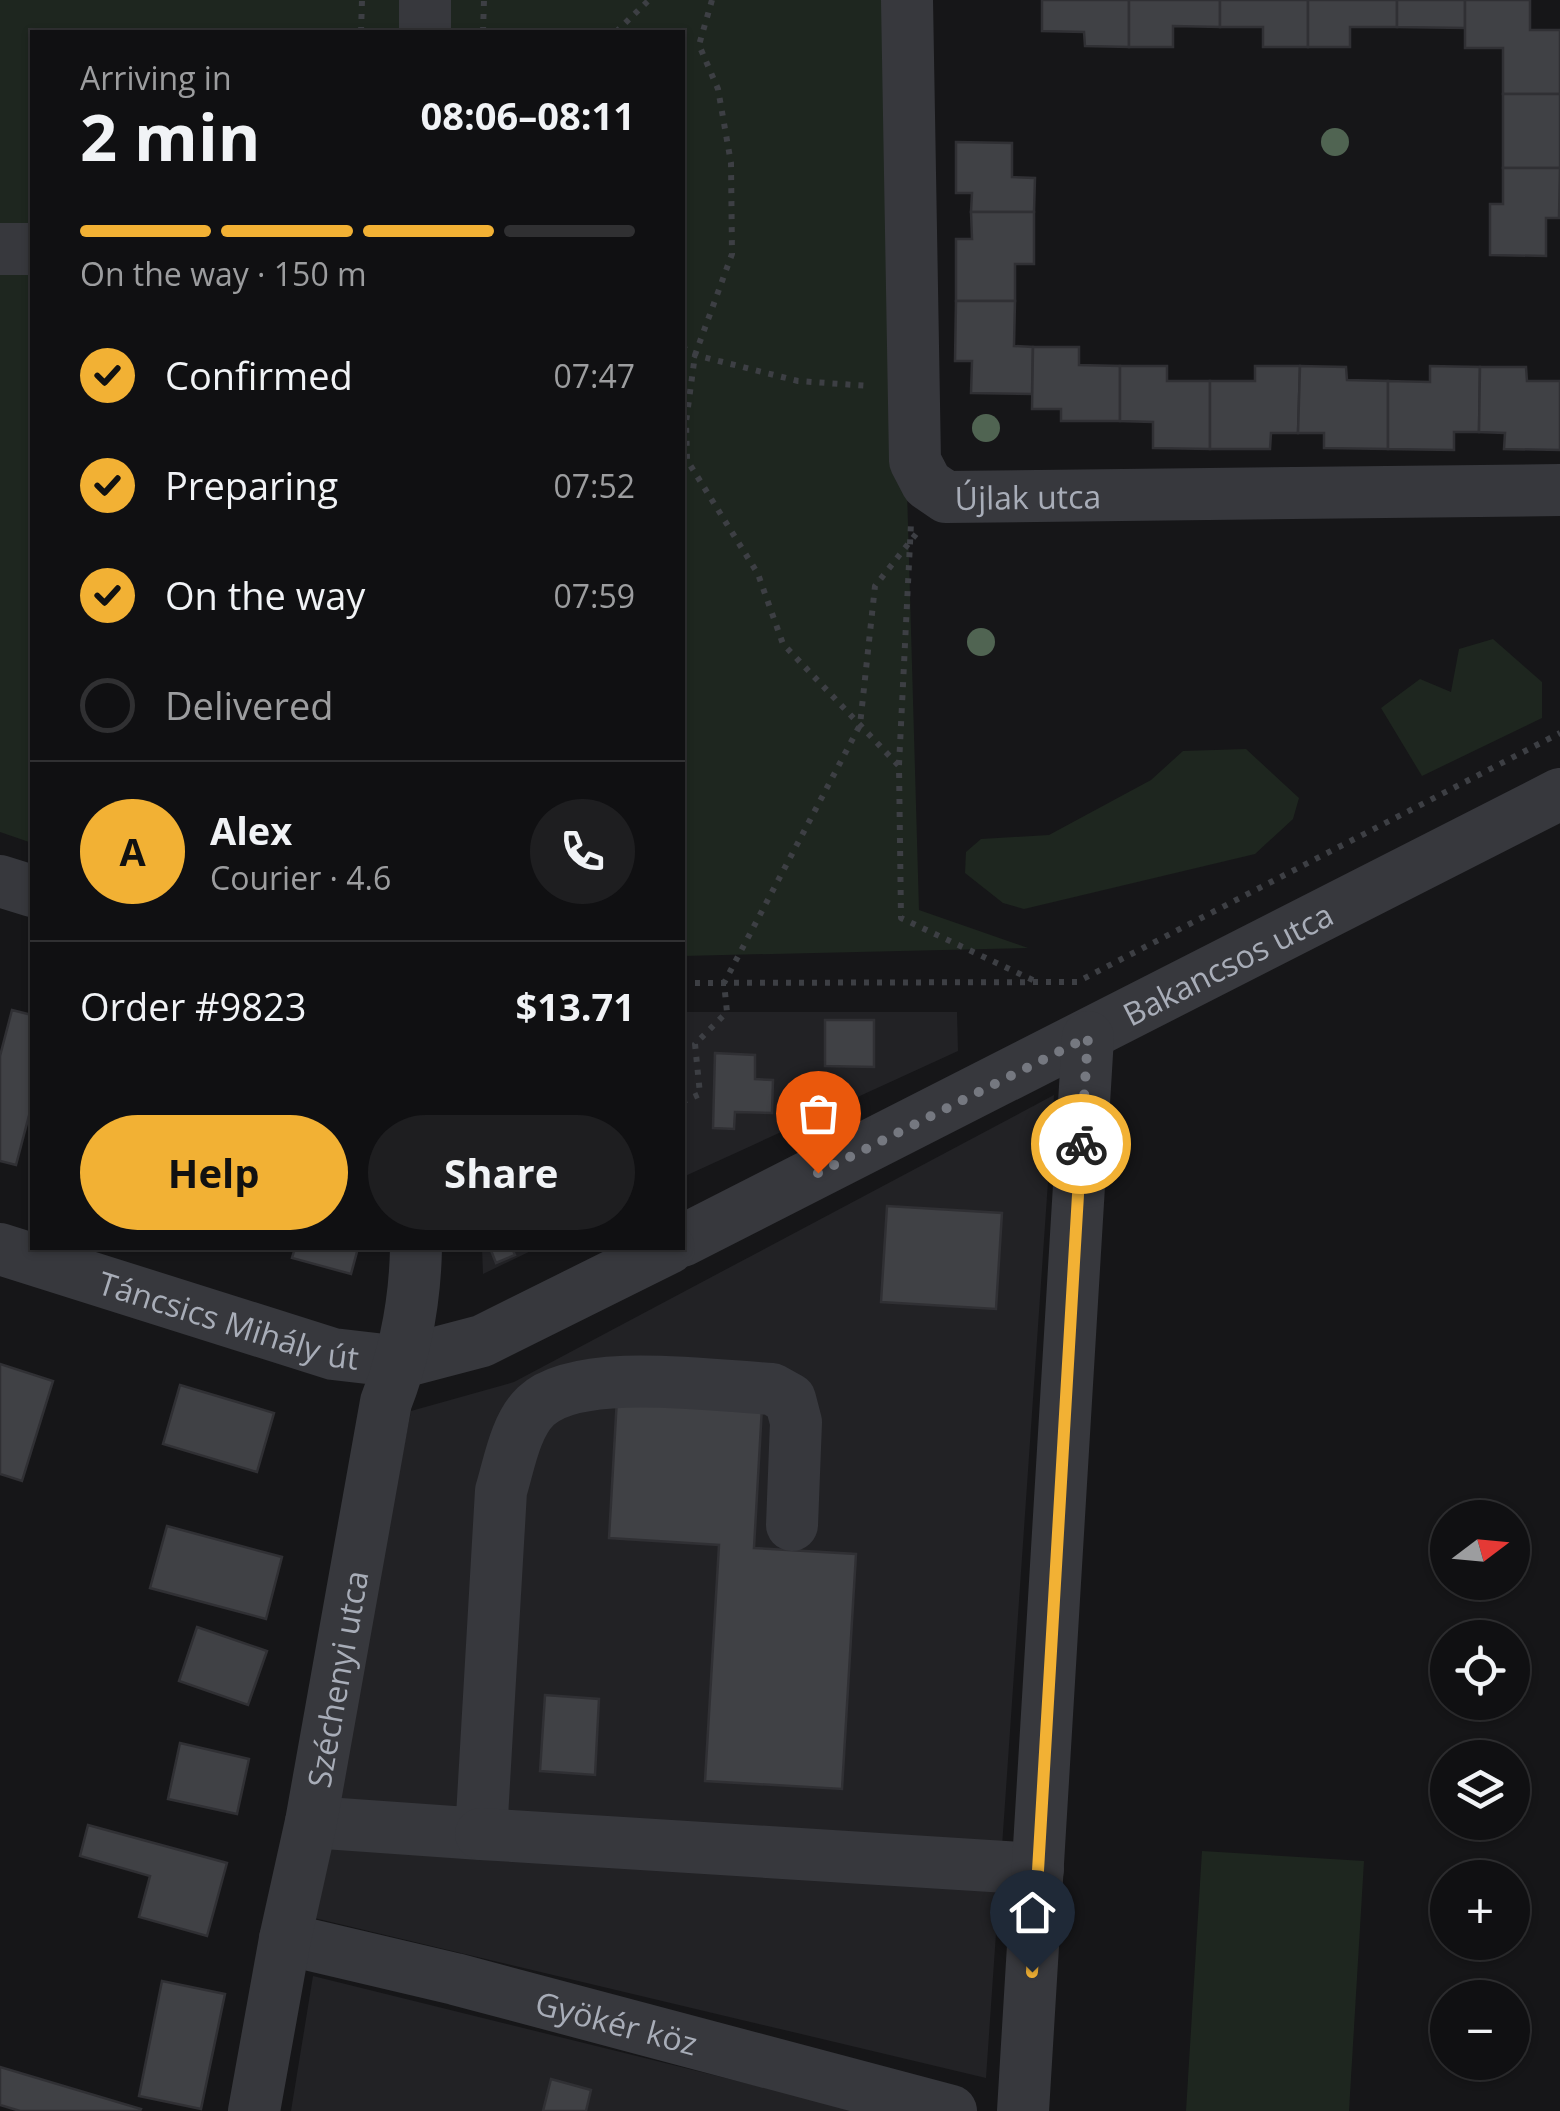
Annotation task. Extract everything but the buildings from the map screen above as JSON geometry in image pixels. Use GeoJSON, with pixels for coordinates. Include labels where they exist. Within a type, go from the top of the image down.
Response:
{"type":"FeatureCollection","features":[{"type":"Feature","properties":{"kind":"street"},"geometry":{"type":"LineString","coordinates":[[425,0],[425,30]]}},
{"type":"Feature","properties":{"kind":"street","name":"Újlak utca"},"geometry":{"type":"LineString","coordinates":[[907,0],[913,386],[930,479],[1560,490]]}},
{"type":"Feature","properties":{"kind":"street"},"geometry":{"type":"LineString","coordinates":[[0,249],[30,249]]}},
{"type":"Feature","properties":{"kind":"street","name":"Bakancsos utca"},"geometry":{"type":"LineString","coordinates":[[685,1239],[1560,794]]}},
{"type":"Feature","properties":{"kind":"street"},"geometry":{"type":"LineString","coordinates":[[0,881],[30,891]]}},
{"type":"Feature","properties":{"kind":"street"},"geometry":{"type":"LineString","coordinates":[[1023,2111],[1088,1037]]}},
{"type":"Feature","properties":{"kind":"street","name":"Táncsics Mihály út"},"geometry":{"type":"LineString","coordinates":[[0,1249],[333,1354],[402,1362]]}},
{"type":"Feature","properties":{"kind":"street","name":"Széchenyi utca"},"geometry":{"type":"LineString","coordinates":[[254,2111],[311,1822],[386,1402],[402,1362],[416,1293],[416,1250]]}},
{"type":"Feature","properties":{"kind":"street"},"geometry":{"type":"LineString","coordinates":[[402,1362],[482,1342],[665,1250]]}},
{"type":"Feature","properties":{"kind":"street"},"geometry":{"type":"LineString","coordinates":[[481,1834],[501,1492],[516,1439],[536,1406],[572,1386],[606,1381],[772,1388],[790,1399],[796,1422],[792,1525]]}},
{"type":"Feature","properties":{"kind":"street"},"geometry":{"type":"LineString","coordinates":[[311,1822],[1038,1869]]}},
{"type":"Feature","properties":{"kind":"street","name":"Gyökér köz"},"geometry":{"type":"LineString","coordinates":[[285,1939],[951,2111]]}},
{"type":"Feature","properties":{"kind":"path"},"geometry":{"type":"LineString","coordinates":[[361,30],[362,0]]}},
{"type":"Feature","properties":{"kind":"path"},"geometry":{"type":"LineString","coordinates":[[483,30],[484,0]]}},
{"type":"Feature","properties":{"kind":"path"},"geometry":{"type":"LineString","coordinates":[[618,30],[649,0]]}},
{"type":"Feature","properties":{"kind":"path"},"geometry":{"type":"LineString","coordinates":[[712,0],[700,45],[718,89],[732,163],[732,254],[695,355],[686,422],[687,460],[758,574],[784,644],[898,766]]}},
{"type":"Feature","properties":{"kind":"path"},"geometry":{"type":"LineString","coordinates":[[685,349],[695,355],[798,382],[913,386]]}},
{"type":"Feature","properties":{"kind":"path"},"geometry":{"type":"LineString","coordinates":[[930,479],[910,542],[898,766],[901,918],[1038,982]]}},
{"type":"Feature","properties":{"kind":"path"},"geometry":{"type":"LineString","coordinates":[[685,1101],[700,1094],[695,1044],[727,1012],[724,983],[860,725],[875,586],[910,542],[930,479]]}},
{"type":"Feature","properties":{"kind":"path"},"geometry":{"type":"LineString","coordinates":[[685,983],[1077,982],[1560,733]]}},
{"type":"Feature","properties":{"kind":"shaded area"},"geometry":{"type":"Polygon","coordinates":[[[0,0],[893,0],[919,910],[1028,948],[685,956],[685,30],[30,30],[30,842],[0,832],[0,0]]]}},
{"type":"Feature","properties":{"kind":"shaded area"},"geometry":{"type":"Polygon","coordinates":[[[1493,639],[1542,682],[1542,718],[1422,776],[1381,708],[1420,679],[1451,692],[1459,649],[1493,639]]]}},
{"type":"Feature","properties":{"kind":"shaded area"},"geometry":{"type":"Polygon","coordinates":[[[1246,749],[1299,798],[1293,819],[1255,854],[1024,909],[1003,903],[965,873],[966,852],[981,839],[1049,835],[1151,780],[1183,751],[1246,749]]]}},
{"type":"Feature","properties":{"kind":"shaded area"},"geometry":{"type":"Polygon","coordinates":[[[685,1012],[957,1012],[958,1051],[685,1176],[685,1012]]]}},
{"type":"Feature","properties":{"kind":"shaded area"},"geometry":{"type":"Polygon","coordinates":[[[1054,1095],[986,2078],[310,1917],[411,1411],[514,1382],[1054,1095]]]}},
{"type":"Feature","properties":{"kind":"shaded area"},"geometry":{"type":"Polygon","coordinates":[[[482,1250],[533,1250],[483,1274],[482,1250]]]}},
{"type":"Feature","properties":{"kind":"shaded area"},"geometry":{"type":"Polygon","coordinates":[[[1202,1851],[1364,1861],[1349,2111],[1186,2111],[1202,1851]]]}},
{"type":"Feature","properties":{"kind":"shaded area"},"geometry":{"type":"Polygon","coordinates":[[[313,1976],[859,2111],[291,2111],[313,1976]]]}},
{"type":"Feature","properties":{"kind":"way so far"},"geometry":{"type":"LineString","coordinates":[[818,1173],[1088,1037],[1081,1144]]}},
{"type":"Feature","properties":{"kind":"route"},"geometry":{"type":"LineString","coordinates":[[1032,1972],[1081,1144]]}}]}
